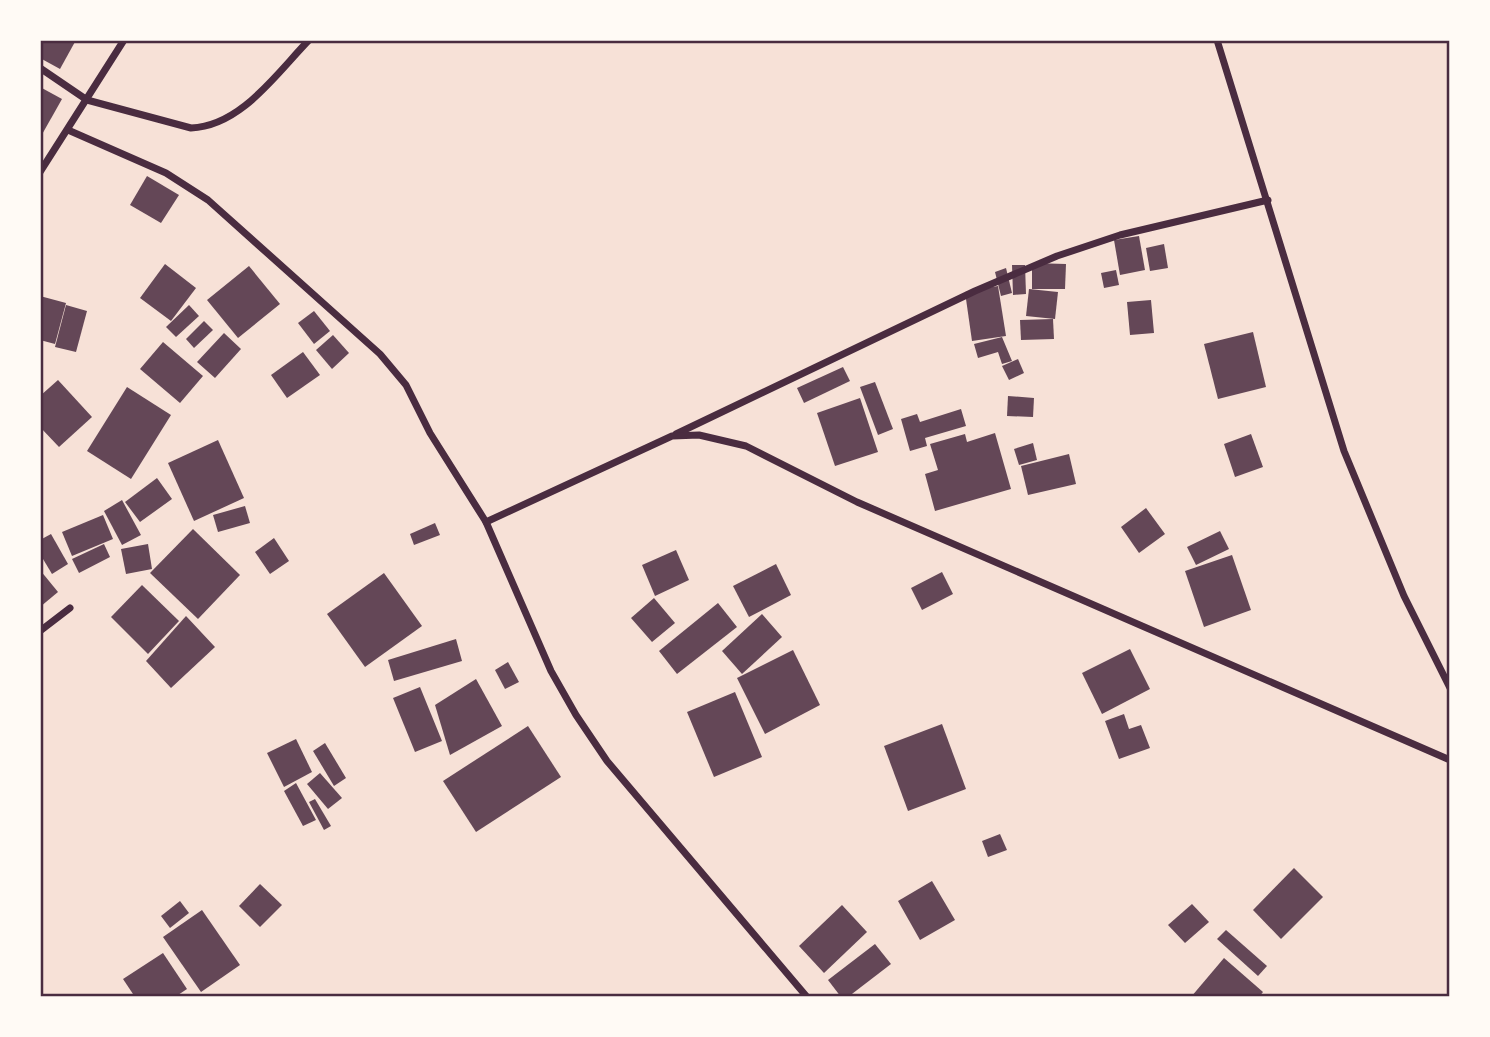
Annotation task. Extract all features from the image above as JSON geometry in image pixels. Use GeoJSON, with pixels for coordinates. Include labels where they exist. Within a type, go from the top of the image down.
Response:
{"type":"FeatureCollection","features":[{"type":"Feature","properties":{"kind":"street"},"geometry":{"type":"LineString","coordinates":[[40,172],[124,40]]}},
{"type":"Feature","properties":{"kind":"street"},"geometry":{"type":"LineString","coordinates":[[40,68],[87,100],[191,128],[206,127],[224,121],[242,107],[309,40]]}},
{"type":"Feature","properties":{"kind":"street"},"geometry":{"type":"LineString","coordinates":[[1217,40],[1344,451],[1404,596],[1450,688]]}},
{"type":"Feature","properties":{"kind":"street"},"geometry":{"type":"LineString","coordinates":[[68,130],[166,173],[208,201],[380,354],[406,385],[446,461],[486,522],[551,671],[607,761],[807,997]]}},
{"type":"Feature","properties":{"kind":"street"},"geometry":{"type":"LineString","coordinates":[[486,522],[975,291],[1057,256],[1120,235],[1268,200]]}},
{"type":"Feature","properties":{"kind":"street"},"geometry":{"type":"LineString","coordinates":[[672,436],[699,435],[746,446],[856,502],[1450,761]]}},
{"type":"Feature","properties":{"kind":"street"},"geometry":{"type":"LineString","coordinates":[[40,631],[70,608]]}},
{"type":"Feature","properties":{"kind":"building"},"geometry":{"type":"Polygon","coordinates":[[[40,40],[76,40],[60,69],[40,58],[40,40]]]}},
{"type":"Feature","properties":{"kind":"building"},"geometry":{"type":"Polygon","coordinates":[[[40,87],[62,99],[40,138],[40,87]]]}},
{"type":"Feature","properties":{"kind":"building"},"geometry":{"type":"Polygon","coordinates":[[[147,176],[179,195],[161,223],[130,205],[147,176]]]}},
{"type":"Feature","properties":{"kind":"building"},"geometry":{"type":"Polygon","coordinates":[[[1139,236],[1145,270],[1120,275],[1114,240],[1139,236]]]}},
{"type":"Feature","properties":{"kind":"building"},"geometry":{"type":"Polygon","coordinates":[[[1164,244],[1168,268],[1150,271],[1146,248],[1164,244]]]}},
{"type":"Feature","properties":{"kind":"building"},"geometry":{"type":"Polygon","coordinates":[[[1032,263],[1066,264],[1065,289],[1032,289],[1032,263]]]}},
{"type":"Feature","properties":{"kind":"building"},"geometry":{"type":"Polygon","coordinates":[[[165,264],[196,288],[171,321],[140,298],[165,264]]]}},
{"type":"Feature","properties":{"kind":"building"},"geometry":{"type":"Polygon","coordinates":[[[1012,265],[1025,265],[1026,294],[1013,295],[1012,265]]]}},
{"type":"Feature","properties":{"kind":"building"},"geometry":{"type":"Polygon","coordinates":[[[249,266],[280,304],[238,338],[207,300],[249,266]]]}},
{"type":"Feature","properties":{"kind":"building"},"geometry":{"type":"Polygon","coordinates":[[[1006,268],[1012,293],[1001,296],[995,272],[1006,268]]]}},
{"type":"Feature","properties":{"kind":"building"},"geometry":{"type":"Polygon","coordinates":[[[1116,270],[1119,285],[1104,288],[1101,273],[1116,270]]]}},
{"type":"Feature","properties":{"kind":"building"},"geometry":{"type":"Polygon","coordinates":[[[998,286],[1006,336],[972,341],[965,292],[998,286]]]}},
{"type":"Feature","properties":{"kind":"building"},"geometry":{"type":"Polygon","coordinates":[[[1029,289],[1058,292],[1055,319],[1026,316],[1029,289]]]}},
{"type":"Feature","properties":{"kind":"building"},"geometry":{"type":"Polygon","coordinates":[[[40,296],[66,303],[55,344],[40,340],[40,296]]]}},
{"type":"Feature","properties":{"kind":"building"},"geometry":{"type":"Polygon","coordinates":[[[1151,300],[1154,333],[1130,335],[1127,302],[1151,300]]]}},
{"type":"Feature","properties":{"kind":"building"},"geometry":{"type":"Polygon","coordinates":[[[66,305],[87,311],[76,352],[55,347],[66,305]]]}},
{"type":"Feature","properties":{"kind":"building"},"geometry":{"type":"Polygon","coordinates":[[[189,305],[199,316],[176,337],[166,327],[189,305]]]}},
{"type":"Feature","properties":{"kind":"building"},"geometry":{"type":"Polygon","coordinates":[[[314,311],[330,331],[314,344],[298,323],[314,311]]]}},
{"type":"Feature","properties":{"kind":"building"},"geometry":{"type":"Polygon","coordinates":[[[1053,319],[1054,339],[1021,340],[1020,320],[1053,319]]]}},
{"type":"Feature","properties":{"kind":"building"},"geometry":{"type":"Polygon","coordinates":[[[204,321],[213,330],[194,348],[186,339],[204,321]]]}},
{"type":"Feature","properties":{"kind":"building"},"geometry":{"type":"Polygon","coordinates":[[[1253,332],[1266,387],[1218,399],[1204,344],[1253,332]]]}},
{"type":"Feature","properties":{"kind":"building"},"geometry":{"type":"Polygon","coordinates":[[[224,333],[241,349],[215,378],[197,362],[224,333]]]}},
{"type":"Feature","properties":{"kind":"building"},"geometry":{"type":"Polygon","coordinates":[[[333,335],[349,353],[332,369],[316,350],[333,335]]]}},
{"type":"Feature","properties":{"kind":"building"},"geometry":{"type":"Polygon","coordinates":[[[1002,337],[1012,361],[1002,364],[998,352],[978,358],[974,344],[1002,337]]]}},
{"type":"Feature","properties":{"kind":"building"},"geometry":{"type":"Polygon","coordinates":[[[163,342],[203,376],[180,403],[140,369],[163,342]]]}},
{"type":"Feature","properties":{"kind":"building"},"geometry":{"type":"Polygon","coordinates":[[[303,352],[320,375],[287,398],[271,375],[303,352]]]}},
{"type":"Feature","properties":{"kind":"building"},"geometry":{"type":"Polygon","coordinates":[[[1018,359],[1024,373],[1009,380],[1002,366],[1018,359]]]}},
{"type":"Feature","properties":{"kind":"building"},"geometry":{"type":"Polygon","coordinates":[[[843,367],[850,381],[804,403],[797,388],[843,367]]]}},
{"type":"Feature","properties":{"kind":"building"},"geometry":{"type":"Polygon","coordinates":[[[58,380],[92,417],[59,447],[40,427],[40,396],[58,380]]]}},
{"type":"Feature","properties":{"kind":"building"},"geometry":{"type":"Polygon","coordinates":[[[875,382],[893,429],[878,435],[860,387],[875,382]]]}},
{"type":"Feature","properties":{"kind":"building"},"geometry":{"type":"Polygon","coordinates":[[[127,387],[171,415],[131,479],[87,451],[127,387]]]}},
{"type":"Feature","properties":{"kind":"building"},"geometry":{"type":"Polygon","coordinates":[[[1008,396],[1034,398],[1033,417],[1007,416],[1008,396]]]}},
{"type":"Feature","properties":{"kind":"building"},"geometry":{"type":"Polygon","coordinates":[[[860,398],[878,452],[835,466],[817,413],[860,398]]]}},
{"type":"Feature","properties":{"kind":"building"},"geometry":{"type":"Polygon","coordinates":[[[961,409],[966,426],[925,438],[927,446],[910,451],[901,419],[917,414],[920,422],[961,409]]]}},
{"type":"Feature","properties":{"kind":"building"},"geometry":{"type":"Polygon","coordinates":[[[995,433],[1011,489],[935,511],[925,474],[938,470],[930,444],[965,434],[967,442],[995,433]]]}},
{"type":"Feature","properties":{"kind":"building"},"geometry":{"type":"Polygon","coordinates":[[[1251,434],[1263,467],[1235,477],[1224,444],[1251,434]]]}},
{"type":"Feature","properties":{"kind":"building"},"geometry":{"type":"Polygon","coordinates":[[[218,440],[244,498],[194,521],[168,463],[218,440]]]}},
{"type":"Feature","properties":{"kind":"building"},"geometry":{"type":"Polygon","coordinates":[[[1033,443],[1037,460],[1019,465],[1014,449],[1033,443]]]}},
{"type":"Feature","properties":{"kind":"building"},"geometry":{"type":"Polygon","coordinates":[[[1069,454],[1076,484],[1028,495],[1021,466],[1069,454]]]}},
{"type":"Feature","properties":{"kind":"building"},"geometry":{"type":"Polygon","coordinates":[[[157,478],[172,499],[140,522],[125,502],[157,478]]]}},
{"type":"Feature","properties":{"kind":"building"},"geometry":{"type":"Polygon","coordinates":[[[122,500],[141,535],[122,545],[104,511],[122,500]]]}},
{"type":"Feature","properties":{"kind":"building"},"geometry":{"type":"Polygon","coordinates":[[[245,506],[250,523],[218,532],[213,515],[245,506]]]}},
{"type":"Feature","properties":{"kind":"building"},"geometry":{"type":"Polygon","coordinates":[[[1146,508],[1165,534],[1139,553],[1121,527],[1146,508]]]}},
{"type":"Feature","properties":{"kind":"building"},"geometry":{"type":"Polygon","coordinates":[[[103,515],[113,539],[72,556],[62,532],[103,515]]]}},
{"type":"Feature","properties":{"kind":"building"},"geometry":{"type":"Polygon","coordinates":[[[435,523],[440,535],[414,545],[410,534],[435,523]]]}},
{"type":"Feature","properties":{"kind":"building"},"geometry":{"type":"Polygon","coordinates":[[[193,529],[240,575],[198,619],[150,573],[193,529]]]}},
{"type":"Feature","properties":{"kind":"building"},"geometry":{"type":"Polygon","coordinates":[[[1220,531],[1229,549],[1196,565],[1187,547],[1220,531]]]}},
{"type":"Feature","properties":{"kind":"building"},"geometry":{"type":"Polygon","coordinates":[[[51,534],[68,564],[52,574],[40,554],[40,540],[51,534]]]}},
{"type":"Feature","properties":{"kind":"building"},"geometry":{"type":"Polygon","coordinates":[[[274,538],[289,561],[270,574],[255,552],[274,538]]]}},
{"type":"Feature","properties":{"kind":"building"},"geometry":{"type":"Polygon","coordinates":[[[104,544],[110,557],[79,573],[72,559],[104,544]]]}},
{"type":"Feature","properties":{"kind":"building"},"geometry":{"type":"Polygon","coordinates":[[[148,544],[152,569],[126,574],[121,549],[148,544]]]}},
{"type":"Feature","properties":{"kind":"building"},"geometry":{"type":"Polygon","coordinates":[[[676,550],[689,580],[655,596],[642,565],[676,550]]]}},
{"type":"Feature","properties":{"kind":"building"},"geometry":{"type":"Polygon","coordinates":[[[1232,555],[1251,610],[1204,627],[1185,571],[1232,555]]]}},
{"type":"Feature","properties":{"kind":"building"},"geometry":{"type":"Polygon","coordinates":[[[776,564],[791,595],[749,617],[733,586],[776,564]]]}},
{"type":"Feature","properties":{"kind":"building"},"geometry":{"type":"Polygon","coordinates":[[[40,570],[58,592],[40,607],[40,570]]]}},
{"type":"Feature","properties":{"kind":"building"},"geometry":{"type":"Polygon","coordinates":[[[942,572],[953,594],[922,610],[911,588],[942,572]]]}},
{"type":"Feature","properties":{"kind":"building"},"geometry":{"type":"Polygon","coordinates":[[[384,573],[422,626],[365,667],[327,614],[384,573]]]}},
{"type":"Feature","properties":{"kind":"building"},"geometry":{"type":"Polygon","coordinates":[[[142,585],[179,621],[148,654],[111,617],[142,585]]]}},
{"type":"Feature","properties":{"kind":"building"},"geometry":{"type":"Polygon","coordinates":[[[654,598],[675,623],[652,642],[631,618],[654,598]]]}},
{"type":"Feature","properties":{"kind":"building"},"geometry":{"type":"Polygon","coordinates":[[[718,603],[737,627],[677,674],[659,651],[718,603]]]}},
{"type":"Feature","properties":{"kind":"building"},"geometry":{"type":"Polygon","coordinates":[[[762,614],[782,637],[742,674],[722,651],[762,614]]]}},
{"type":"Feature","properties":{"kind":"building"},"geometry":{"type":"Polygon","coordinates":[[[186,616],[215,647],[171,688],[146,661],[186,616]]]}},
{"type":"Feature","properties":{"kind":"building"},"geometry":{"type":"Polygon","coordinates":[[[456,639],[462,661],[394,681],[388,660],[456,639]]]}},
{"type":"Feature","properties":{"kind":"building"},"geometry":{"type":"Polygon","coordinates":[[[1130,649],[1150,689],[1102,714],[1082,673],[1130,649]]]}},
{"type":"Feature","properties":{"kind":"building"},"geometry":{"type":"Polygon","coordinates":[[[793,650],[820,705],[765,734],[737,678],[793,650]]]}},
{"type":"Feature","properties":{"kind":"building"},"geometry":{"type":"Polygon","coordinates":[[[508,662],[519,682],[505,689],[495,670],[508,662]]]}},
{"type":"Feature","properties":{"kind":"building"},"geometry":{"type":"Polygon","coordinates":[[[476,679],[502,726],[450,755],[435,705],[476,679]]]}},
{"type":"Feature","properties":{"kind":"building"},"geometry":{"type":"Polygon","coordinates":[[[420,687],[442,741],[415,752],[393,698],[420,687]]]}},
{"type":"Feature","properties":{"kind":"building"},"geometry":{"type":"Polygon","coordinates":[[[735,692],[762,757],[714,777],[687,712],[735,692]]]}},
{"type":"Feature","properties":{"kind":"building"},"geometry":{"type":"Polygon","coordinates":[[[1124,714],[1129,729],[1141,725],[1150,748],[1119,759],[1105,721],[1124,714]]]}},
{"type":"Feature","properties":{"kind":"building"},"geometry":{"type":"Polygon","coordinates":[[[942,724],[966,789],[908,811],[884,746],[942,724]]]}},
{"type":"Feature","properties":{"kind":"building"},"geometry":{"type":"Polygon","coordinates":[[[528,726],[561,777],[476,832],[443,781],[528,726]]]}},
{"type":"Feature","properties":{"kind":"building"},"geometry":{"type":"Polygon","coordinates":[[[296,739],[312,772],[284,787],[267,753],[296,739]]]}},
{"type":"Feature","properties":{"kind":"building"},"geometry":{"type":"Polygon","coordinates":[[[325,743],[346,778],[334,786],[313,751],[325,743]]]}},
{"type":"Feature","properties":{"kind":"building"},"geometry":{"type":"Polygon","coordinates":[[[320,773],[342,798],[328,809],[307,784],[320,773]]]}},
{"type":"Feature","properties":{"kind":"building"},"geometry":{"type":"Polygon","coordinates":[[[296,783],[316,820],[303,826],[284,791],[296,783]]]}},
{"type":"Feature","properties":{"kind":"building"},"geometry":{"type":"Polygon","coordinates":[[[315,799],[331,826],[324,830],[309,802],[315,799]]]}},
{"type":"Feature","properties":{"kind":"building"},"geometry":{"type":"Polygon","coordinates":[[[1000,834],[1007,850],[988,857],[982,841],[1000,834]]]}},
{"type":"Feature","properties":{"kind":"building"},"geometry":{"type":"Polygon","coordinates":[[[1294,868],[1323,897],[1281,939],[1253,910],[1294,868]]]}},
{"type":"Feature","properties":{"kind":"building"},"geometry":{"type":"Polygon","coordinates":[[[932,881],[955,920],[920,940],[898,901],[932,881]]]}},
{"type":"Feature","properties":{"kind":"building"},"geometry":{"type":"Polygon","coordinates":[[[260,884],[282,905],[260,927],[239,906],[260,884]]]}},
{"type":"Feature","properties":{"kind":"building"},"geometry":{"type":"Polygon","coordinates":[[[180,901],[189,913],[170,928],[161,916],[180,901]]]}},
{"type":"Feature","properties":{"kind":"building"},"geometry":{"type":"Polygon","coordinates":[[[1192,904],[1209,922],[1185,943],[1168,925],[1192,904]]]}},
{"type":"Feature","properties":{"kind":"building"},"geometry":{"type":"Polygon","coordinates":[[[842,905],[867,932],[824,973],[799,946],[842,905]]]}},
{"type":"Feature","properties":{"kind":"building"},"geometry":{"type":"Polygon","coordinates":[[[202,910],[240,965],[201,992],[163,937],[202,910]]]}},
{"type":"Feature","properties":{"kind":"building"},"geometry":{"type":"Polygon","coordinates":[[[1226,930],[1267,966],[1258,976],[1217,939],[1226,930]]]}},
{"type":"Feature","properties":{"kind":"building"},"geometry":{"type":"Polygon","coordinates":[[[875,944],[891,964],[848,997],[841,997],[828,980],[875,944]]]}},
{"type":"Feature","properties":{"kind":"building"},"geometry":{"type":"Polygon","coordinates":[[[163,953],[187,989],[175,997],[135,997],[123,979],[163,953]]]}},
{"type":"Feature","properties":{"kind":"building"},"geometry":{"type":"Polygon","coordinates":[[[1224,958],[1263,992],[1259,997],[1191,997],[1224,958]]]}}]}
